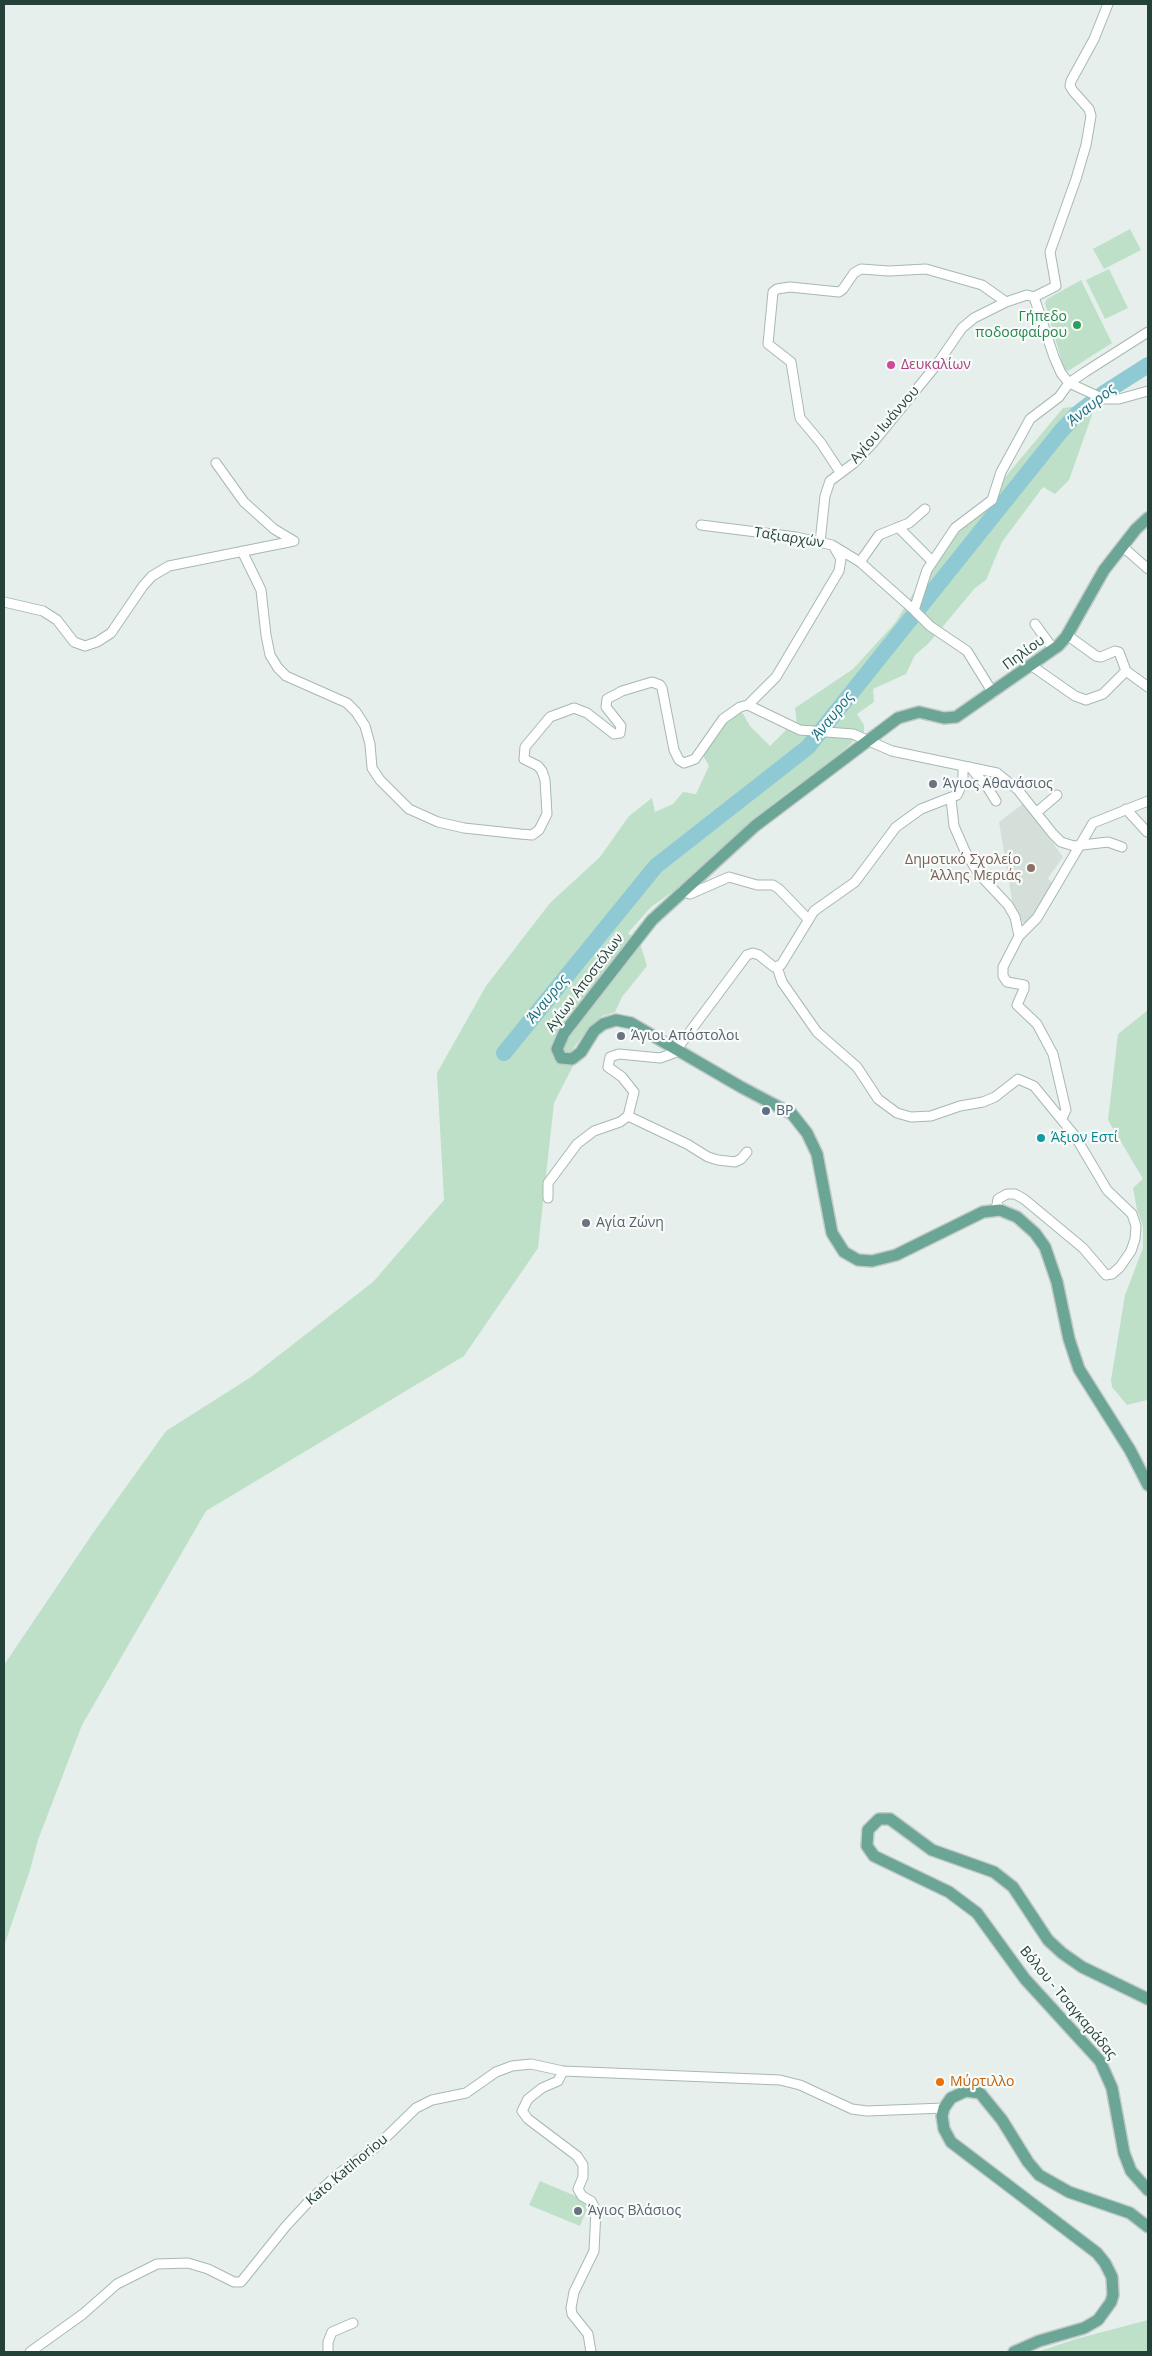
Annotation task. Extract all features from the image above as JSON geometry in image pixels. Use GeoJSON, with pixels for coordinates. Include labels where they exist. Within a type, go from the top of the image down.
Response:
{"type":"FeatureCollection","features":[{"type":"Feature","properties":{"kind":"main road","name":"Πηλίου"},"geometry":{"type":"LineString","coordinates":[[869,740],[906,714],[918,712],[944,718],[954,718],[1054,650],[1067,635],[1092,587],[1122,546],[1148,518]]}},
{"type":"Feature","properties":{"kind":"main road","name":"Αγίων Αποστόλων"},"geometry":{"type":"LineString","coordinates":[[869,740],[755,826],[658,913],[564,1033],[557,1049],[562,1058],[574,1058],[583,1050],[598,1027],[616,1020],[637,1025],[784,1109],[796,1118],[811,1140],[820,1170],[831,1231],[841,1248],[852,1258],[872,1261],[896,1255],[975,1215],[996,1210]]}},
{"type":"Feature","properties":{"kind":"main road"},"geometry":{"type":"LineString","coordinates":[[996,1210],[1004,1210],[1017,1217],[1034,1233],[1045,1247],[1057,1282],[1069,1338],[1079,1369],[1127,1444],[1148,1485]]}},
{"type":"Feature","properties":{"kind":"main road","name":"Βόλου - Τσαγκαράδας"},"geometry":{"type":"LineString","coordinates":[[1148,1998],[1082,1967],[1062,1953],[1048,1940],[1013,1886],[994,1872],[932,1850],[890,1819],[879,1819],[868,1830],[867,1846],[874,1856],[949,1892],[977,1913],[1026,1979],[1100,2061],[1112,2088],[1124,2153],[1132,2171],[1148,2190]]}},
{"type":"Feature","properties":{"kind":"main road"},"geometry":{"type":"LineString","coordinates":[[1014,2352],[1039,2341],[1084,2328],[1098,2320],[1113,2295],[1112,2277],[1097,2253],[951,2142],[942,2124],[944,2108],[948,2101],[959,2093],[969,2090],[980,2093],[1002,2120],[1028,2162],[1039,2175],[1059,2188],[1130,2213],[1148,2227]]}},
{"type":"Feature","properties":{"kind":"street","name":"Αγίου Ιωάννου"},"geometry":{"type":"LineString","coordinates":[[820,542],[827,488],[833,477],[854,463],[872,444],[938,362],[966,323],[1006,302],[1027,295],[1034,297],[1056,286],[1050,252],[1076,179],[1090,123],[1090,109],[1070,86],[1098,32],[1108,4]]}},
{"type":"Feature","properties":{"kind":"street"},"geometry":{"type":"LineString","coordinates":[[840,472],[821,443],[800,418],[791,362],[768,344],[773,292],[790,287],[841,291],[854,273],[861,269],[889,271],[926,269],[982,285],[1006,302]]}},
{"type":"Feature","properties":{"kind":"street"},"geometry":{"type":"LineString","coordinates":[[1034,297],[1054,357],[1061,373],[1069,383],[1104,399],[1119,399],[1148,391]]}},
{"type":"Feature","properties":{"kind":"street"},"geometry":{"type":"LineString","coordinates":[[914,611],[923,579],[932,561],[955,528],[992,500],[1000,472],[1030,419],[1059,397],[1069,383],[1148,332]]}},
{"type":"Feature","properties":{"kind":"street"},"geometry":{"type":"LineString","coordinates":[[4,602],[44,611],[57,620],[74,642],[85,646],[111,633],[143,586],[161,570],[170,566],[294,541],[274,529],[244,502],[216,463]]}},
{"type":"Feature","properties":{"kind":"street"},"geometry":{"type":"LineString","coordinates":[[860,562],[879,535],[911,522],[925,509]]}},
{"type":"Feature","properties":{"kind":"street","name":"Ταξιαρχών"},"geometry":{"type":"LineString","coordinates":[[701,525],[832,545],[860,562],[930,626],[967,651],[993,693]]}},
{"type":"Feature","properties":{"kind":"street"},"geometry":{"type":"LineString","coordinates":[[898,527],[932,561]]}},
{"type":"Feature","properties":{"kind":"street"},"geometry":{"type":"LineString","coordinates":[[242,551],[261,590],[270,655],[278,668],[286,676],[347,703],[356,712],[364,726],[370,744],[372,768],[380,780],[409,809],[438,822],[464,828],[532,835],[539,830],[547,814],[545,780],[538,766],[524,759],[523,750],[550,717],[574,708],[587,713],[617,734],[621,728],[608,712],[606,708],[607,700],[622,690],[645,683],[657,683],[663,693],[674,750],[684,763],[695,759],[723,719],[740,707],[748,705],[776,677],[839,571],[841,556],[832,545]]}},
{"type":"Feature","properties":{"kind":"street"},"geometry":{"type":"LineString","coordinates":[[1122,546],[1148,569]]}},
{"type":"Feature","properties":{"kind":"street"},"geometry":{"type":"LineString","coordinates":[[1035,624],[1054,650]]}},
{"type":"Feature","properties":{"kind":"street"},"geometry":{"type":"LineString","coordinates":[[1067,635],[1097,657],[1103,657],[1115,651],[1119,652],[1126,671],[1148,687]]}},
{"type":"Feature","properties":{"kind":"street"},"geometry":{"type":"LineString","coordinates":[[1032,666],[1075,696],[1086,700],[1104,694],[1126,671]]}},
{"type":"Feature","properties":{"kind":"street"},"geometry":{"type":"LineString","coordinates":[[748,705],[791,726],[810,732],[844,733],[869,740],[892,751],[991,771],[1002,776],[1037,812],[1058,839],[1068,845],[1079,846],[1108,842],[1122,847]]}},
{"type":"Feature","properties":{"kind":"street"},"geometry":{"type":"LineString","coordinates":[[777,967],[783,964],[808,919],[818,908],[855,882],[891,833],[903,821],[927,806],[951,799],[961,789],[966,766]]}},
{"type":"Feature","properties":{"kind":"street"},"geometry":{"type":"LineString","coordinates":[[966,766],[988,788],[996,801]]}},
{"type":"Feature","properties":{"kind":"street"},"geometry":{"type":"LineString","coordinates":[[1037,812],[1057,795]]}},
{"type":"Feature","properties":{"kind":"street"},"geometry":{"type":"LineString","coordinates":[[951,799],[954,826],[962,846],[978,873],[1012,911],[1019,936]]}},
{"type":"Feature","properties":{"kind":"street"},"geometry":{"type":"LineString","coordinates":[[1062,1118],[1066,1110],[1053,1054],[1037,1024],[1017,1004],[1024,985],[1007,982],[1003,976],[1003,967],[1019,936],[1037,918],[1095,821],[1148,801]]}},
{"type":"Feature","properties":{"kind":"street"},"geometry":{"type":"LineString","coordinates":[[1126,809],[1147,832]]}},
{"type":"Feature","properties":{"kind":"street"},"geometry":{"type":"LineString","coordinates":[[682,891],[690,894],[729,878],[757,885],[773,886],[780,889],[808,919]]}},
{"type":"Feature","properties":{"kind":"street"},"geometry":{"type":"LineString","coordinates":[[548,1198],[548,1183],[577,1144],[594,1131],[620,1122],[628,1116],[634,1092],[622,1077],[608,1068],[610,1057],[619,1054],[660,1058],[679,1050],[747,955],[753,953],[777,967],[782,982],[817,1032],[847,1057],[860,1071],[875,1095],[897,1113],[911,1118],[931,1116],[960,1106],[984,1102],[995,1097],[1014,1081],[1021,1079],[1034,1086],[1062,1118],[1092,1161],[1107,1190],[1126,1206],[1134,1217],[1135,1239],[1128,1258],[1115,1272],[1106,1274],[1083,1248],[1018,1196],[1011,1194],[1001,1196],[997,1202],[996,1210]]}},
{"type":"Feature","properties":{"kind":"street"},"geometry":{"type":"LineString","coordinates":[[628,1116],[687,1144],[708,1157],[735,1162],[741,1159],[747,1152]]}},
{"type":"Feature","properties":{"kind":"street","name":"Kato Katihoriou"},"geometry":{"type":"LineString","coordinates":[[30,2352],[83,2314],[117,2284],[157,2264],[188,2263],[208,2268],[234,2282],[241,2282],[286,2226],[322,2188],[345,2168],[371,2152],[409,2114],[423,2104],[466,2093],[496,2072],[512,2066],[531,2064],[563,2071],[780,2080],[800,2085],[852,2109],[867,2111],[944,2108]]}},
{"type":"Feature","properties":{"kind":"street"},"geometry":{"type":"LineString","coordinates":[[563,2071],[558,2081],[535,2092],[522,2111],[528,2119],[577,2156],[583,2165],[583,2177],[578,2189],[582,2196],[590,2200],[596,2210],[594,2251],[574,2292],[571,2308],[572,2314],[588,2334],[591,2352]]}},
{"type":"Feature","properties":{"kind":"street"},"geometry":{"type":"LineString","coordinates":[[328,2352],[328,2342],[332,2332],[353,2323]]}},
{"type":"Feature","properties":{"kind":"shaded area","name":"Δημοτικό Σχολείο Άλλης Μεριάς"},"geometry":{"type":"Polygon","coordinates":[[[1024,803],[1063,857],[1048,878],[1053,884],[1036,912],[1024,924],[1015,910],[1012,900],[999,822],[1024,803]]]}},
{"type":"Feature","properties":{"kind":"green space"},"geometry":{"type":"Polygon","coordinates":[[[1130,229],[1141,250],[1104,269],[1093,249],[1130,229]]]}},
{"type":"Feature","properties":{"kind":"green space"},"geometry":{"type":"Polygon","coordinates":[[[1109,269],[1128,308],[1105,319],[1086,280],[1109,269]]]}},
{"type":"Feature","properties":{"kind":"green space","name":"Γήπεδο ποδοσφαίρου"},"geometry":{"type":"Polygon","coordinates":[[[1081,280],[1112,343],[1068,371],[1064,369],[1045,303],[1047,299],[1081,280]]]}},
{"type":"Feature","properties":{"kind":"green space"},"geometry":{"type":"Polygon","coordinates":[[[1096,404],[1069,480],[1055,494],[1043,487],[1002,542],[986,580],[975,588],[929,643],[915,655],[906,674],[873,689],[874,702],[857,714],[864,725],[864,732],[821,770],[792,789],[771,806],[679,887],[651,907],[628,933],[640,943],[647,966],[622,997],[615,1012],[602,1016],[589,1028],[572,1050],[575,1062],[554,1103],[538,1248],[464,1356],[206,1511],[82,1725],[38,1840],[30,1870],[4,1946],[4,1665],[93,1533],[166,1431],[251,1377],[373,1282],[444,1200],[437,1073],[486,986],[550,903],[600,857],[629,816],[652,798],[655,812],[673,804],[683,792],[696,794],[709,766],[702,754],[728,720],[742,712],[750,726],[770,746],[786,730],[793,731],[797,725],[795,708],[853,669],[895,623],[929,568],[1063,408],[1096,404]]]}},
{"type":"Feature","properties":{"kind":"green space"},"geometry":{"type":"Polygon","coordinates":[[[1148,1010],[1148,1406],[1147,1400],[1127,1405],[1112,1387],[1111,1380],[1125,1295],[1143,1248],[1143,1226],[1137,1210],[1133,1188],[1143,1179],[1108,1120],[1118,1034],[1148,1010]]]}},
{"type":"Feature","properties":{"kind":"green space"},"geometry":{"type":"Polygon","coordinates":[[[540,2181],[590,2202],[580,2226],[529,2205],[540,2181]]]}},
{"type":"Feature","properties":{"kind":"green space"},"geometry":{"type":"Polygon","coordinates":[[[1148,2320],[1148,2352],[1037,2352],[1076,2339],[1148,2320]]]}},
{"type":"Feature","properties":{"kind":"waterway","name":"Άναυρος"},"geometry":{"type":"LineString","coordinates":[[504,1053],[656,866],[808,747],[1061,431],[1078,413],[1104,393],[1148,365]]}},
{"type":"Feature","properties":{"kind":"place","name":"Γήπεδο ποδοσφαίρου"},"geometry":{"type":"Point","coordinates":[1077,325]}},
{"type":"Feature","properties":{"kind":"place","name":"Δευκαλίων"},"geometry":{"type":"Point","coordinates":[891,365]}},
{"type":"Feature","properties":{"kind":"place","name":"Άγιος Αθανάσιος"},"geometry":{"type":"Point","coordinates":[933,784]}},
{"type":"Feature","properties":{"kind":"place","name":"Δημοτικό Σχολείο Άλλης Μεριάς"},"geometry":{"type":"Point","coordinates":[1031,868]}},
{"type":"Feature","properties":{"kind":"place","name":"Άγιοι Απόστολοι"},"geometry":{"type":"Point","coordinates":[621,1036]}},
{"type":"Feature","properties":{"kind":"place","name":"BP"},"geometry":{"type":"Point","coordinates":[766,1111]}},
{"type":"Feature","properties":{"kind":"place","name":"Άξιον Εστί"},"geometry":{"type":"Point","coordinates":[1041,1138]}},
{"type":"Feature","properties":{"kind":"place","name":"Αγία Ζώνη"},"geometry":{"type":"Point","coordinates":[586,1223]}},
{"type":"Feature","properties":{"kind":"place","name":"Μύρτιλλο"},"geometry":{"type":"Point","coordinates":[940,2082]}},
{"type":"Feature","properties":{"kind":"place","name":"Άγιος Βλάσιος"},"geometry":{"type":"Point","coordinates":[578,2211]}}]}
